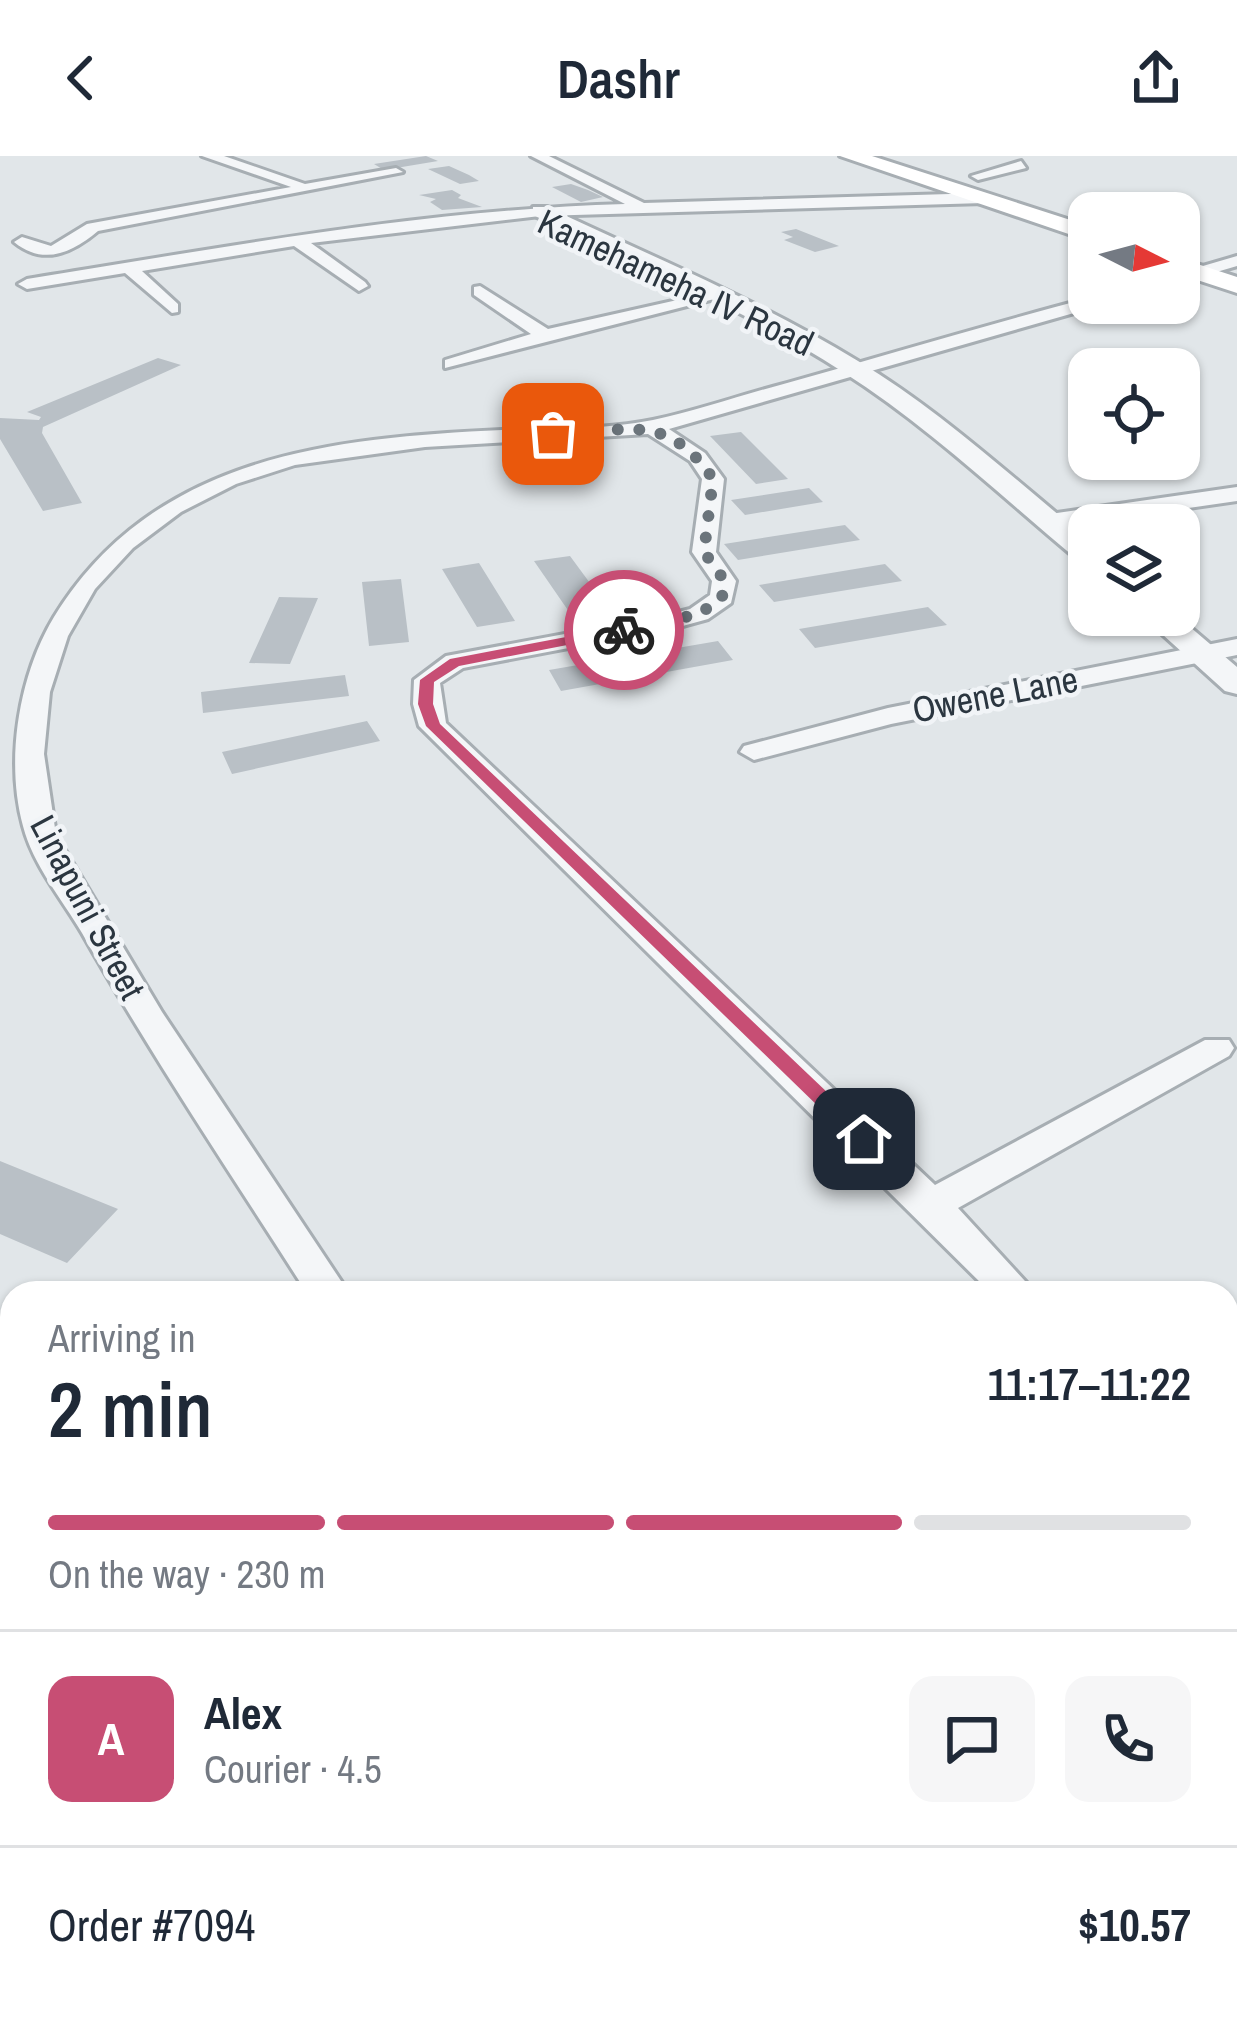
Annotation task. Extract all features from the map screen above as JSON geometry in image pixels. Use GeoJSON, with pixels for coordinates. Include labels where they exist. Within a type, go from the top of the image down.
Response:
{"type":"FeatureCollection","features":[{"type":"Feature","properties":{"kind":"main road"},"geometry":{"type":"LineString","coordinates":[[851,156],[981,187],[1068,225]]}},
{"type":"Feature","properties":{"kind":"main road"},"geometry":{"type":"LineString","coordinates":[[1200,276],[1237,285]]}},
{"type":"Feature","properties":{"kind":"street"},"geometry":{"type":"LineString","coordinates":[[209,156],[304,186],[344,205]]}},
{"type":"Feature","properties":{"kind":"street"},"geometry":{"type":"LineString","coordinates":[[538,156],[642,207]]}},
{"type":"Feature","properties":{"kind":"street"},"geometry":{"type":"LineString","coordinates":[[1076,160],[1093,156]]}},
{"type":"Feature","properties":{"kind":"street"},"geometry":{"type":"LineString","coordinates":[[540,211],[981,187],[1021,165]]}},
{"type":"Feature","properties":{"kind":"street"},"geometry":{"type":"LineString","coordinates":[[22,242],[35,251],[60,250],[78,244],[93,227],[396,172]]}},
{"type":"Feature","properties":{"kind":"street","name":"Kamehameha IV Road"},"geometry":{"type":"LineString","coordinates":[[27,284],[381,227],[540,211],[805,339],[855,369],[1068,536]]}},
{"type":"Feature","properties":{"kind":"street"},"geometry":{"type":"LineString","coordinates":[[176,212],[192,226]]}},
{"type":"Feature","properties":{"kind":"street"},"geometry":{"type":"LineString","coordinates":[[362,216],[381,227]]}},
{"type":"Feature","properties":{"kind":"street"},"geometry":{"type":"LineString","coordinates":[[208,239],[224,253]]}},
{"type":"Feature","properties":{"kind":"street"},"geometry":{"type":"LineString","coordinates":[[297,241],[359,286]]}},
{"type":"Feature","properties":{"kind":"street"},"geometry":{"type":"LineString","coordinates":[[1200,269],[1237,261]]}},
{"type":"Feature","properties":{"kind":"street"},"geometry":{"type":"LineString","coordinates":[[130,268],[172,308]]}},
{"type":"Feature","properties":{"kind":"street"},"geometry":{"type":"LineString","coordinates":[[480,291],[545,335]]}},
{"type":"Feature","properties":{"kind":"street"},"geometry":{"type":"LineString","coordinates":[[452,364],[545,335],[713,297]]}},
{"type":"Feature","properties":{"kind":"street","name":"Linapuni Street"},"geometry":{"type":"LineString","coordinates":[[321,1281],[155,1031],[37,826],[24,745],[29,690],[52,628],[76,590],[130,531],[188,495],[286,461],[371,442],[652,427],[1068,309]]}},
{"type":"Feature","properties":{"kind":"street"},"geometry":{"type":"LineString","coordinates":[[652,427],[698,457],[713,479],[704,552],[724,580],[722,598],[699,614],[670,622],[455,662],[427,680],[426,704],[433,726],[932,1205],[1005,1281]]}},
{"type":"Feature","properties":{"kind":"street"},"geometry":{"type":"LineString","coordinates":[[1051,521],[1237,494]]}},
{"type":"Feature","properties":{"kind":"street"},"geometry":{"type":"LineString","coordinates":[[1180,636],[1237,684]]}},
{"type":"Feature","properties":{"kind":"street","name":"Owene Lane"},"geometry":{"type":"LineString","coordinates":[[754,752],[888,716],[1237,647]]}},
{"type":"Feature","properties":{"kind":"street"},"geometry":{"type":"LineString","coordinates":[[932,1205],[1217,1048]]}},
{"type":"Feature","properties":{"kind":"building"},"geometry":{"type":"Polygon","coordinates":[[[426,156],[438,161],[384,170],[374,164],[426,156]]]}},
{"type":"Feature","properties":{"kind":"building"},"geometry":{"type":"Polygon","coordinates":[[[449,166],[479,181],[460,184],[428,169],[449,166]]]}},
{"type":"Feature","properties":{"kind":"building"},"geometry":{"type":"Polygon","coordinates":[[[571,184],[603,197],[581,202],[552,187],[571,184]]]}},
{"type":"Feature","properties":{"kind":"building"},"geometry":{"type":"Polygon","coordinates":[[[452,190],[461,195],[458,198],[482,207],[442,210],[430,202],[436,199],[419,195],[452,190]]]}},
{"type":"Feature","properties":{"kind":"building"},"geometry":{"type":"Polygon","coordinates":[[[796,229],[839,246],[815,252],[784,240],[793,237],[781,232],[796,229]]]}},
{"type":"Feature","properties":{"kind":"building"},"geometry":{"type":"Polygon","coordinates":[[[158,358],[181,365],[43,427],[42,433],[82,503],[43,511],[0,439],[0,418],[39,420],[41,417],[27,412],[158,358]]]}},
{"type":"Feature","properties":{"kind":"building"},"geometry":{"type":"Polygon","coordinates":[[[741,432],[788,479],[756,484],[710,436],[741,432]]]}},
{"type":"Feature","properties":{"kind":"building"},"geometry":{"type":"Polygon","coordinates":[[[809,488],[823,502],[745,515],[731,500],[809,488]]]}},
{"type":"Feature","properties":{"kind":"building"},"geometry":{"type":"Polygon","coordinates":[[[845,525],[860,540],[738,560],[724,544],[845,525]]]}},
{"type":"Feature","properties":{"kind":"building"},"geometry":{"type":"Polygon","coordinates":[[[570,556],[612,613],[574,619],[534,561],[570,556]]]}},
{"type":"Feature","properties":{"kind":"building"},"geometry":{"type":"Polygon","coordinates":[[[479,563],[515,621],[477,627],[442,569],[479,563]]]}},
{"type":"Feature","properties":{"kind":"building"},"geometry":{"type":"Polygon","coordinates":[[[885,564],[902,581],[774,602],[759,585],[885,564]]]}},
{"type":"Feature","properties":{"kind":"building"},"geometry":{"type":"Polygon","coordinates":[[[401,579],[409,642],[369,646],[362,582],[401,579]]]}},
{"type":"Feature","properties":{"kind":"building"},"geometry":{"type":"Polygon","coordinates":[[[279,597],[318,598],[290,664],[249,663],[279,597]]]}},
{"type":"Feature","properties":{"kind":"building"},"geometry":{"type":"Polygon","coordinates":[[[928,607],[947,625],[815,648],[799,629],[928,607]]]}},
{"type":"Feature","properties":{"kind":"building"},"geometry":{"type":"Polygon","coordinates":[[[718,641],[733,660],[561,691],[549,670],[718,641]]]}},
{"type":"Feature","properties":{"kind":"building"},"geometry":{"type":"Polygon","coordinates":[[[345,675],[349,696],[203,713],[201,692],[345,675]]]}},
{"type":"Feature","properties":{"kind":"building"},"geometry":{"type":"Polygon","coordinates":[[[367,721],[380,741],[232,774],[222,752],[367,721]]]}},
{"type":"Feature","properties":{"kind":"building"},"geometry":{"type":"Polygon","coordinates":[[[0,1161],[118,1209],[67,1263],[0,1234],[0,1161]]]}},
{"type":"Feature","properties":{"kind":"way so far"},"geometry":{"type":"LineString","coordinates":[[553,434],[652,427],[698,457],[713,479],[704,552],[724,580],[722,598],[699,614],[624,630]]}},
{"type":"Feature","properties":{"kind":"route"},"geometry":{"type":"LineString","coordinates":[[624,630],[455,662],[427,680],[426,704],[433,726],[864,1139]]}}]}
